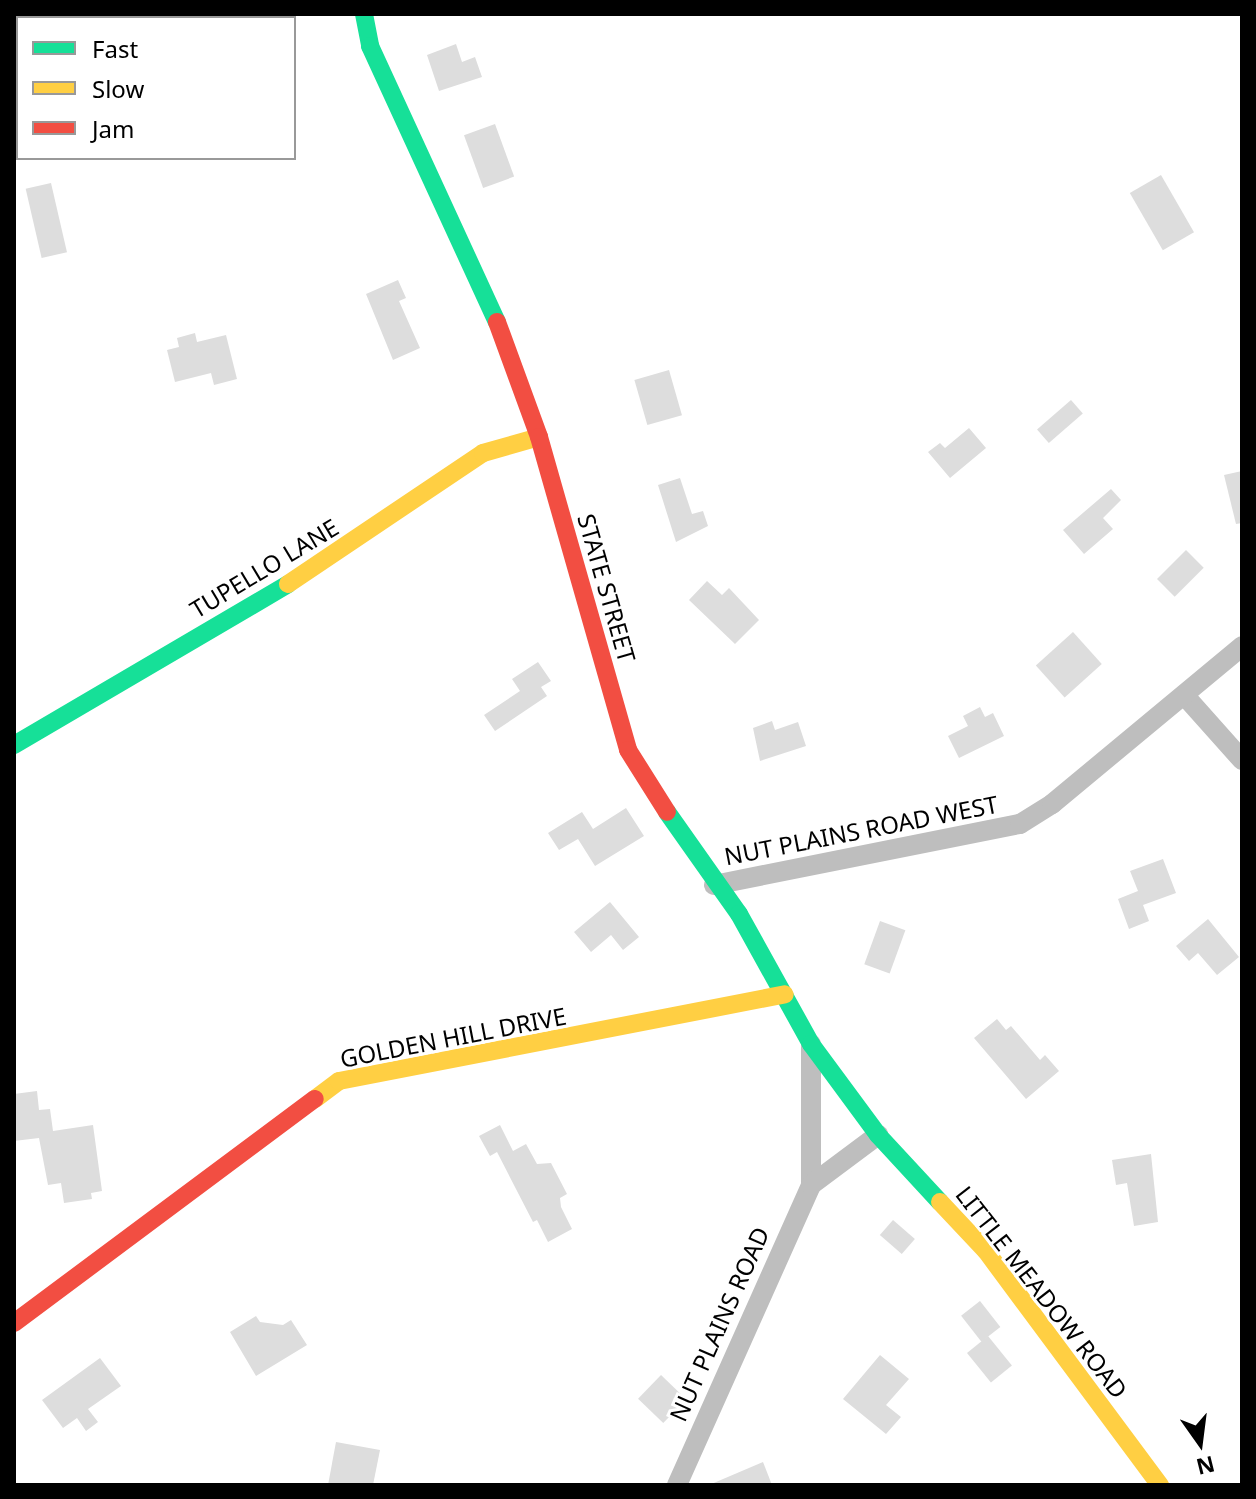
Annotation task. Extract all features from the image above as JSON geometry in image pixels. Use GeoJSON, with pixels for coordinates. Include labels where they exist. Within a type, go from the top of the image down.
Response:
{"type":"FeatureCollection","features":[{"type":"Feature","properties":{"kind":"street","name":"STATE STREET"},"geometry":{"type":"LineString","coordinates":[[364,14],[370,46],[489,300],[539,437],[628,750],[714,885],[739,914],[811,1044],[878,1135]]}},
{"type":"Feature","properties":{"kind":"street","name":"TUPELLO LANE"},"geometry":{"type":"LineString","coordinates":[[14,745],[334,557],[483,453],[539,437]]}},
{"type":"Feature","properties":{"kind":"street","name":"NUT PLAINS ROAD WEST"},"geometry":{"type":"LineString","coordinates":[[714,885],[1020,824],[1185,696],[1242,646]]}},
{"type":"Feature","properties":{"kind":"street"},"geometry":{"type":"LineString","coordinates":[[1185,696],[1242,760]]}},
{"type":"Feature","properties":{"kind":"street","name":"GOLDEN HILL DRIVE"},"geometry":{"type":"LineString","coordinates":[[14,1323],[339,1081],[785,994]]}},
{"type":"Feature","properties":{"kind":"street","name":"NUT PLAINS ROAD"},"geometry":{"type":"LineString","coordinates":[[677,1485],[811,1185],[811,1044]]}},
{"type":"Feature","properties":{"kind":"street","name":"NUT PLAINS ROAD"},"geometry":{"type":"LineString","coordinates":[[811,1185],[878,1135]]}},
{"type":"Feature","properties":{"kind":"street","name":"LITTLE MEADOW ROAD"},"geometry":{"type":"LineString","coordinates":[[878,1135],[986,1251],[1160,1485]]}},
{"type":"Feature","properties":{"kind":"building"},"geometry":{"type":"Polygon","coordinates":[[[456,44],[462,62],[475,57],[482,77],[439,91],[427,55],[456,44]]]}},
{"type":"Feature","properties":{"kind":"building"},"geometry":{"type":"Polygon","coordinates":[[[495,124],[514,177],[483,188],[464,135],[495,124]]]}},
{"type":"Feature","properties":{"kind":"building"},"geometry":{"type":"Polygon","coordinates":[[[1161,175],[1194,232],[1163,250],[1130,193],[1161,175]]]}},
{"type":"Feature","properties":{"kind":"building"},"geometry":{"type":"Polygon","coordinates":[[[51,183],[67,252],[42,258],[26,189],[51,183]]]}},
{"type":"Feature","properties":{"kind":"building"},"geometry":{"type":"Polygon","coordinates":[[[398,280],[406,298],[399,301],[420,348],[393,360],[366,294],[398,280]]]}},
{"type":"Feature","properties":{"kind":"building"},"geometry":{"type":"Polygon","coordinates":[[[195,333],[197,342],[226,335],[237,379],[214,385],[211,373],[175,382],[167,350],[179,347],[177,338],[195,333]]]}},
{"type":"Feature","properties":{"kind":"building"},"geometry":{"type":"Polygon","coordinates":[[[669,370],[682,415],[647,425],[634,380],[669,370]]]}},
{"type":"Feature","properties":{"kind":"building"},"geometry":{"type":"Polygon","coordinates":[[[1071,400],[1083,414],[1049,443],[1037,430],[1071,400]]]}},
{"type":"Feature","properties":{"kind":"building"},"geometry":{"type":"Polygon","coordinates":[[[969,428],[986,448],[950,478],[928,452],[940,443],[945,448],[969,428]]]}},
{"type":"Feature","properties":{"kind":"building"},"geometry":{"type":"Polygon","coordinates":[[[1242,471],[1242,523],[1236,524],[1224,475],[1242,471]]]}},
{"type":"Feature","properties":{"kind":"building"},"geometry":{"type":"Polygon","coordinates":[[[680,478],[692,514],[703,511],[708,526],[676,542],[658,485],[680,478]]]}},
{"type":"Feature","properties":{"kind":"building"},"geometry":{"type":"Polygon","coordinates":[[[1111,489],[1121,500],[1103,518],[1113,529],[1084,554],[1063,530],[1111,489]]]}},
{"type":"Feature","properties":{"kind":"building"},"geometry":{"type":"Polygon","coordinates":[[[1186,550],[1204,568],[1175,597],[1157,579],[1186,550]]]}},
{"type":"Feature","properties":{"kind":"building"},"geometry":{"type":"Polygon","coordinates":[[[707,581],[722,595],[729,588],[759,620],[735,644],[689,600],[707,581]]]}},
{"type":"Feature","properties":{"kind":"building"},"geometry":{"type":"Polygon","coordinates":[[[1073,632],[1102,664],[1065,697],[1036,665],[1073,632]]]}},
{"type":"Feature","properties":{"kind":"building"},"geometry":{"type":"Polygon","coordinates":[[[538,662],[551,681],[541,687],[547,696],[495,731],[484,715],[520,691],[512,679],[538,662]]]}},
{"type":"Feature","properties":{"kind":"building"},"geometry":{"type":"Polygon","coordinates":[[[980,707],[985,717],[993,713],[1004,736],[959,758],[948,736],[968,726],[963,716],[980,707]]]}},
{"type":"Feature","properties":{"kind":"building"},"geometry":{"type":"Polygon","coordinates":[[[772,721],[775,730],[798,722],[806,746],[760,761],[753,728],[772,721]]]}},
{"type":"Feature","properties":{"kind":"building"},"geometry":{"type":"Polygon","coordinates":[[[626,808],[644,836],[595,866],[578,839],[559,850],[548,833],[582,812],[593,829],[626,808]]]}},
{"type":"Feature","properties":{"kind":"building"},"geometry":{"type":"Polygon","coordinates":[[[1163,859],[1176,893],[1143,905],[1149,921],[1129,929],[1118,899],[1138,891],[1130,871],[1163,859]]]}},
{"type":"Feature","properties":{"kind":"building"},"geometry":{"type":"Polygon","coordinates":[[[610,902],[639,937],[623,950],[611,935],[591,952],[574,932],[610,902]]]}},
{"type":"Feature","properties":{"kind":"building"},"geometry":{"type":"Polygon","coordinates":[[[1208,919],[1239,957],[1217,975],[1198,953],[1189,961],[1176,946],[1208,919]]]}},
{"type":"Feature","properties":{"kind":"building"},"geometry":{"type":"Polygon","coordinates":[[[880,921],[905,930],[890,973],[864,964],[880,921]]]}},
{"type":"Feature","properties":{"kind":"building"},"geometry":{"type":"Polygon","coordinates":[[[997,1019],[1006,1030],[1011,1026],[1040,1060],[1045,1055],[1059,1071],[1026,1099],[974,1038],[997,1019]]]}},
{"type":"Feature","properties":{"kind":"building"},"geometry":{"type":"Polygon","coordinates":[[[37,1091],[39,1110],[50,1109],[53,1131],[93,1125],[102,1191],[91,1193],[92,1199],[64,1203],[61,1183],[48,1185],[39,1138],[14,1141],[14,1094],[37,1091]]]}},
{"type":"Feature","properties":{"kind":"building"},"geometry":{"type":"Polygon","coordinates":[[[500,1125],[513,1151],[526,1144],[537,1164],[551,1163],[567,1194],[560,1198],[561,1207],[572,1229],[548,1242],[537,1220],[533,1222],[497,1152],[490,1156],[479,1136],[500,1125]]]}},
{"type":"Feature","properties":{"kind":"building"},"geometry":{"type":"Polygon","coordinates":[[[1151,1154],[1158,1222],[1134,1226],[1127,1183],[1116,1185],[1112,1160],[1151,1154]]]}},
{"type":"Feature","properties":{"kind":"building"},"geometry":{"type":"Polygon","coordinates":[[[893,1220],[915,1239],[902,1254],[880,1235],[893,1220]]]}},
{"type":"Feature","properties":{"kind":"building"},"geometry":{"type":"Polygon","coordinates":[[[980,1301],[1000,1327],[981,1342],[961,1316],[980,1301]]]}},
{"type":"Feature","properties":{"kind":"building"},"geometry":{"type":"Polygon","coordinates":[[[256,1316],[260,1322],[283,1325],[291,1320],[307,1345],[256,1376],[230,1332],[256,1316]]]}},
{"type":"Feature","properties":{"kind":"building"},"geometry":{"type":"Polygon","coordinates":[[[988,1336],[1012,1366],[991,1383],[967,1353],[988,1336]]]}},
{"type":"Feature","properties":{"kind":"building"},"geometry":{"type":"Polygon","coordinates":[[[880,1355],[909,1379],[886,1405],[901,1417],[886,1434],[843,1399],[880,1355]]]}},
{"type":"Feature","properties":{"kind":"building"},"geometry":{"type":"Polygon","coordinates":[[[100,1358],[121,1386],[88,1409],[98,1422],[86,1431],[77,1418],[63,1428],[42,1400],[100,1358]]]}},
{"type":"Feature","properties":{"kind":"building"},"geometry":{"type":"Polygon","coordinates":[[[661,1375],[686,1399],[663,1423],[638,1399],[661,1375]]]}},
{"type":"Feature","properties":{"kind":"building"},"geometry":{"type":"Polygon","coordinates":[[[336,1442],[380,1450],[373,1485],[328,1485],[336,1442]]]}},
{"type":"Feature","properties":{"kind":"building"},"geometry":{"type":"Polygon","coordinates":[[[763,1462],[772,1485],[709,1485],[763,1462]]]}},
{"type":"Feature","properties":{"kind":"traffic: fast"},"geometry":{"type":"LineString","coordinates":[[364,14],[370,46],[497,322]]}},
{"type":"Feature","properties":{"kind":"traffic: fast"},"geometry":{"type":"LineString","coordinates":[[14,745],[288,584]]}},
{"type":"Feature","properties":{"kind":"traffic: fast"},"geometry":{"type":"LineString","coordinates":[[667,812],[739,914],[811,1044],[878,1135],[940,1202]]}},
{"type":"Feature","properties":{"kind":"traffic: slow"},"geometry":{"type":"LineString","coordinates":[[288,584],[483,453],[539,437]]}},
{"type":"Feature","properties":{"kind":"traffic: slow"},"geometry":{"type":"LineString","coordinates":[[315,1099],[339,1081],[785,994]]}},
{"type":"Feature","properties":{"kind":"traffic: slow"},"geometry":{"type":"LineString","coordinates":[[940,1202],[986,1251],[1160,1485]]}},
{"type":"Feature","properties":{"kind":"traffic: jam"},"geometry":{"type":"LineString","coordinates":[[497,322],[539,437],[628,750],[667,812]]}},
{"type":"Feature","properties":{"kind":"traffic: jam"},"geometry":{"type":"LineString","coordinates":[[14,1323],[315,1099]]}}]}
